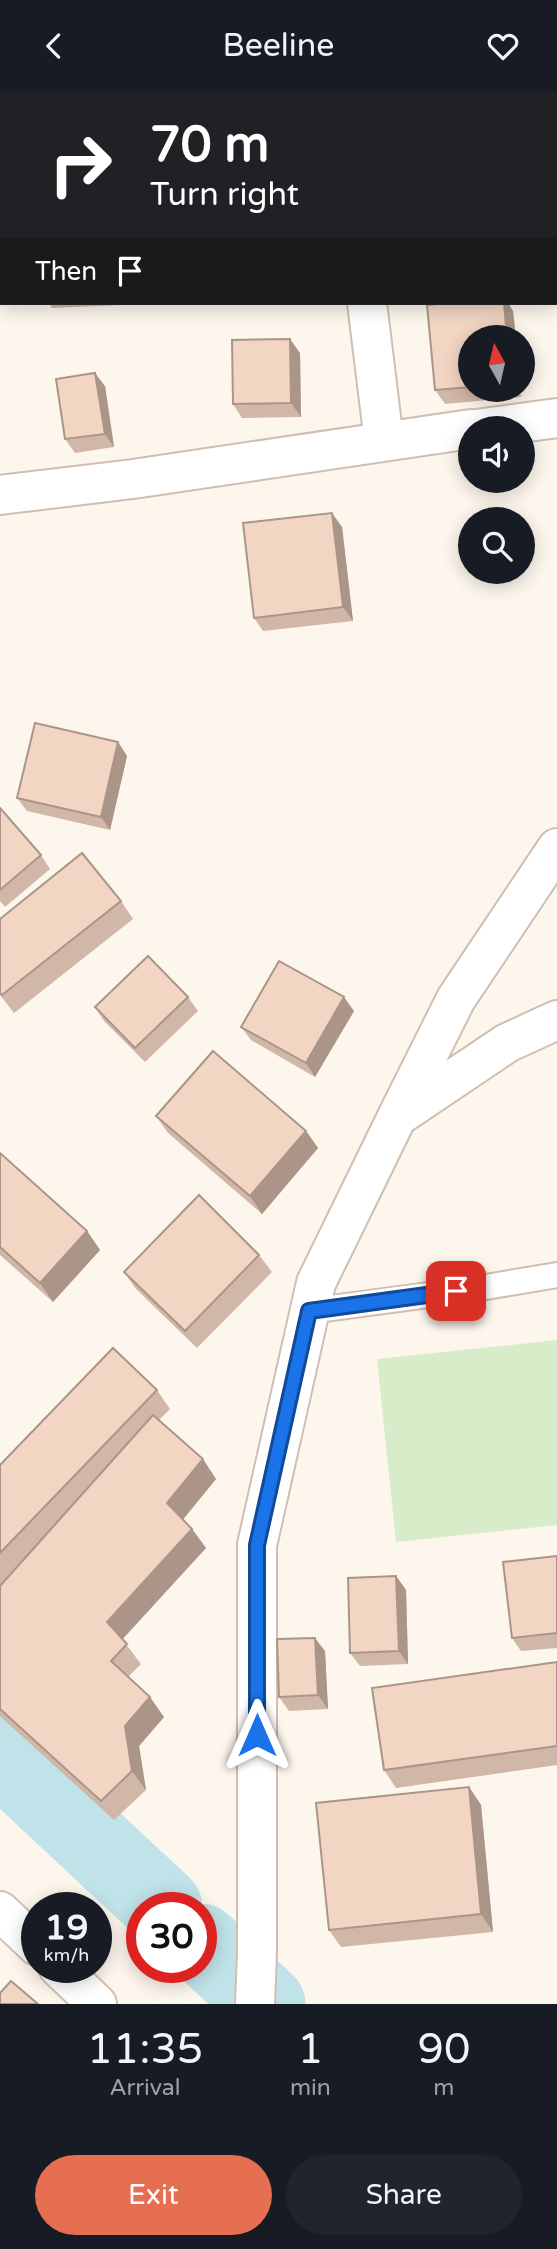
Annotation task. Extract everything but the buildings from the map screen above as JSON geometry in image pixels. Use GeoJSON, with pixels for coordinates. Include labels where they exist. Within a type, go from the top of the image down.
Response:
{"type":"FeatureCollection","features":[{"type":"Feature","properties":{"kind":"street"},"geometry":{"type":"LineString","coordinates":[[367,305],[384,441]]}},
{"type":"Feature","properties":{"kind":"street"},"geometry":{"type":"LineString","coordinates":[[535,421],[557,418]]}},
{"type":"Feature","properties":{"kind":"street"},"geometry":{"type":"LineString","coordinates":[[1,488],[133,479],[458,431]]}},
{"type":"Feature","properties":{"kind":"street"},"geometry":{"type":"LineString","coordinates":[[255,2004],[257,1545],[316,1283],[457,999],[557,848]]}},
{"type":"Feature","properties":{"kind":"street"},"geometry":{"type":"LineString","coordinates":[[397,1117],[507,1044],[557,1020]]}},
{"type":"Feature","properties":{"kind":"street"},"geometry":{"type":"LineString","coordinates":[[0,1911],[21,1931]]}},
{"type":"Feature","properties":{"kind":"street"},"geometry":{"type":"LineString","coordinates":[[75,1983],[97,2004]]}},
{"type":"Feature","properties":{"kind":"lane"},"geometry":{"type":"LineString","coordinates":[[309,1311],[557,1275]]}},
{"type":"Feature","properties":{"kind":"green space"},"geometry":{"type":"Polygon","coordinates":[[[557,1340],[557,1525],[396,1542],[377,1359],[557,1340]]]}},
{"type":"Feature","properties":{"kind":"waterway"},"geometry":{"type":"LineString","coordinates":[[0,1755],[147,1892]]}},
{"type":"Feature","properties":{"kind":"waterway"},"geometry":{"type":"LineString","coordinates":[[217,1958],[266,2004]]}},
{"type":"Feature","properties":{"kind":"route"},"geometry":{"type":"LineString","coordinates":[[257,1735],[257,1545],[309,1311],[456,1291]]}}]}
